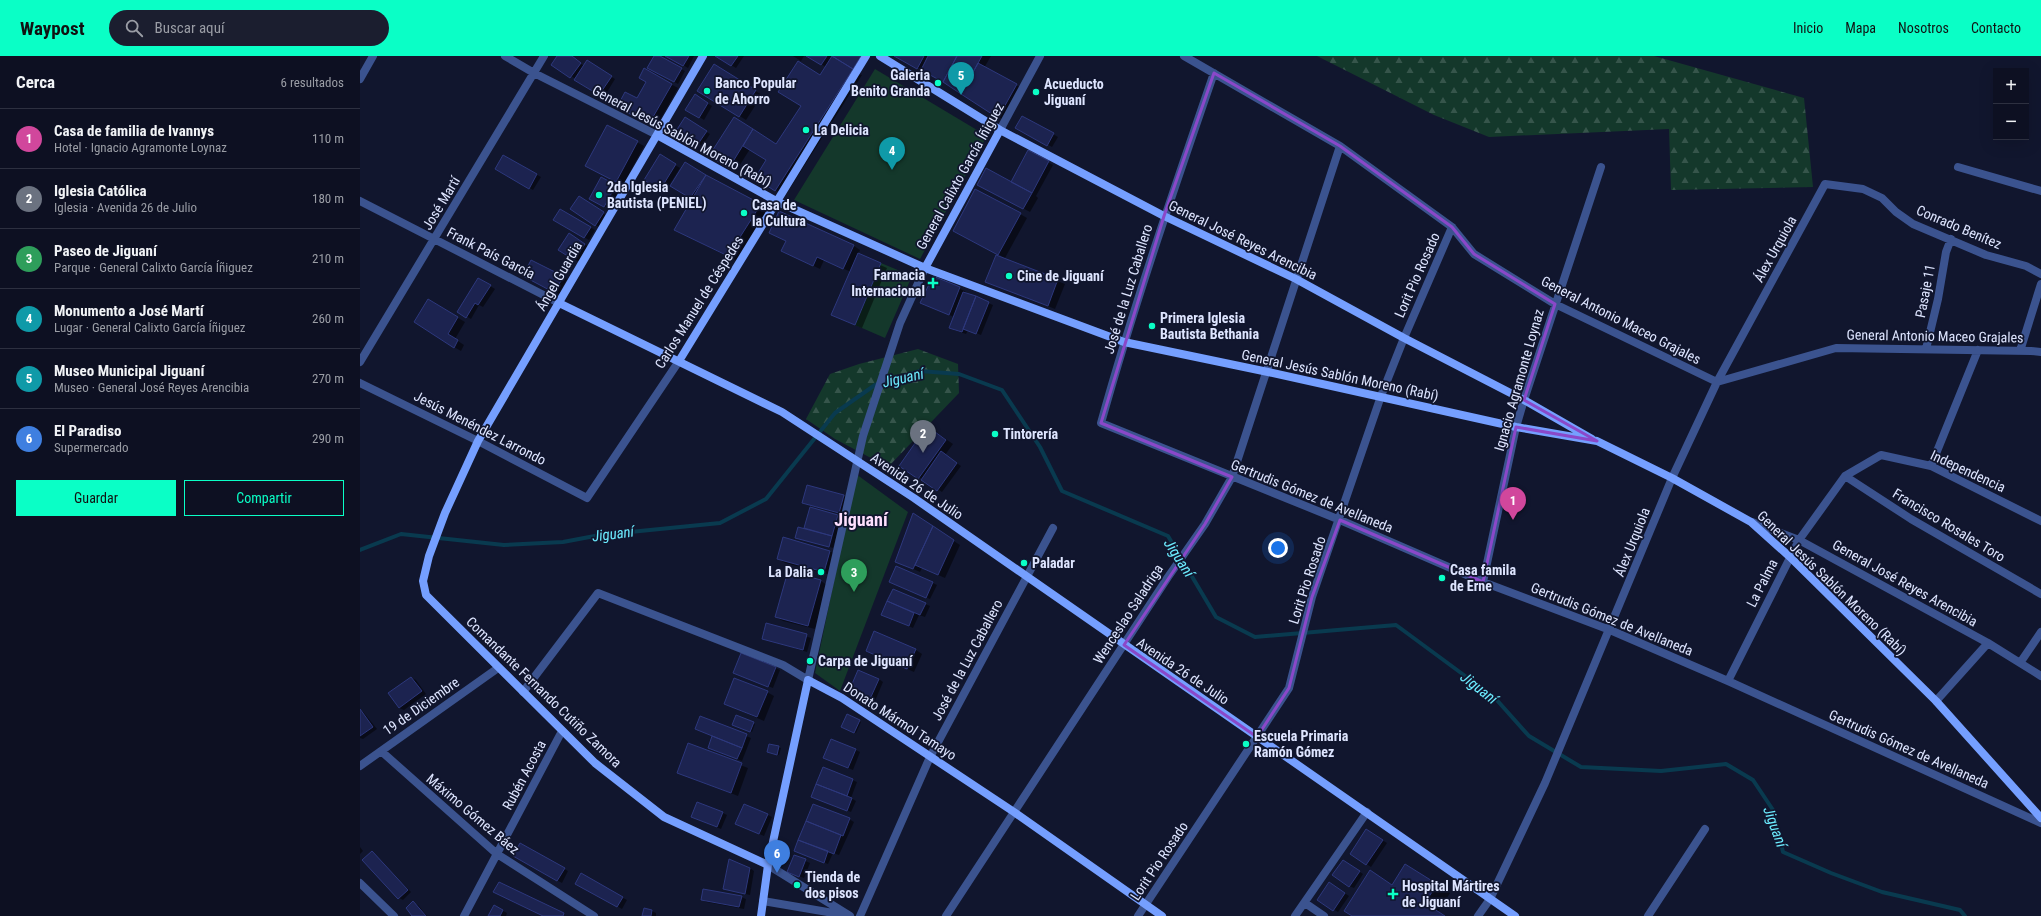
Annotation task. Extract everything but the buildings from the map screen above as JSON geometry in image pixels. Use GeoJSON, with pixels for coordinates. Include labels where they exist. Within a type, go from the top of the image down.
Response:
{"type":"FeatureCollection","features":[{"type":"Feature","properties":{"kind":"street"},"geometry":{"type":"LineString","coordinates":[[360,79],[373,56]]}},
{"type":"Feature","properties":{"kind":"street","name":"General Jesús Sablón Moreno (Rabí)"},"geometry":{"type":"LineString","coordinates":[[505,56],[534,73],[657,135],[778,202],[925,268],[1124,342],[1381,396],[1516,427],[1597,441],[1672,478],[1751,522],[1790,557],[1936,701],[2041,818]]}},
{"type":"Feature","properties":{"kind":"street","name":"José Martí"},"geometry":{"type":"LineString","coordinates":[[360,362],[544,56]]}},
{"type":"Feature","properties":{"kind":"street","name":"Ángel Guardia"},"geometry":{"type":"LineString","coordinates":[[446,512],[478,441],[703,56]]}},
{"type":"Feature","properties":{"kind":"street","name":"Carlos Manuel de Céspedes"},"geometry":{"type":"LineString","coordinates":[[587,498],[679,361],[778,202],[866,56]]}},
{"type":"Feature","properties":{"kind":"street","name":"General José Reyes Arencibia"},"geometry":{"type":"LineString","coordinates":[[880,56],[1000,130],[1164,216],[1296,280],[1524,400],[1597,441]]}},
{"type":"Feature","properties":{"kind":"street","name":"General Calixto García Íñiguez"},"geometry":{"type":"LineString","coordinates":[[761,916],[768,865],[863,436],[900,323],[925,268],[1040,56]]}},
{"type":"Feature","properties":{"kind":"street","name":"General Antonio Maceo Grajales"},"geometry":{"type":"LineString","coordinates":[[1184,56],[1340,146],[1452,227],[1474,254],[1555,304],[1717,382],[1836,348],[2041,352]]}},
{"type":"Feature","properties":{"kind":"street","name":"José de la Luz Caballero"},"geometry":{"type":"LineString","coordinates":[[1102,423],[1124,342],[1164,216],[1214,73]]}},
{"type":"Feature","properties":{"kind":"street","name":"Wenceslao Saladriga"},"geometry":{"type":"LineString","coordinates":[[946,916],[1168,577],[1205,524],[1232,477],[1268,372],[1296,280],[1340,146]]}},
{"type":"Feature","properties":{"kind":"street","name":"Ignacio Agramonte Loynaz"},"geometry":{"type":"LineString","coordinates":[[1483,582],[1516,427],[1601,167]]}},
{"type":"Feature","properties":{"kind":"street"},"geometry":{"type":"LineString","coordinates":[[1958,167],[2041,191]]}},
{"type":"Feature","properties":{"kind":"street","name":"Conrado Benítez"},"geometry":{"type":"LineString","coordinates":[[1826,184],[1863,189],[1882,198],[1896,212],[1913,224],[1986,255],[2026,266],[2041,274]]}},
{"type":"Feature","properties":{"kind":"street","name":"Álex Urquiola"},"geometry":{"type":"LineString","coordinates":[[1478,916],[1490,899],[1545,783],[1672,478],[1717,382],[1826,184]]}},
{"type":"Feature","properties":{"kind":"street","name":"Frank País García"},"geometry":{"type":"LineString","coordinates":[[360,201],[559,302],[782,412]]}},
{"type":"Feature","properties":{"kind":"street","name":"Lorit Pio Rosado"},"geometry":{"type":"LineString","coordinates":[[1138,916],[1289,688],[1312,597],[1340,520],[1381,396],[1404,338],[1452,227]]}},
{"type":"Feature","properties":{"kind":"street","name":"Pasaje 11"},"geometry":{"type":"LineString","coordinates":[[1926,349],[1938,299],[1946,252],[1951,239]]}},
{"type":"Feature","properties":{"kind":"street"},"geometry":{"type":"LineString","coordinates":[[2020,351],[2041,284]]}},
{"type":"Feature","properties":{"kind":"street"},"geometry":{"type":"LineString","coordinates":[[1931,466],[1978,350]]}},
{"type":"Feature","properties":{"kind":"street","name":"Jesús Menéndez Larrondo"},"geometry":{"type":"LineString","coordinates":[[360,383],[478,441],[587,498]]}},
{"type":"Feature","properties":{"kind":"street","name":"Avenida 26 de Julio"},"geometry":{"type":"LineString","coordinates":[[782,412],[914,498],[1515,916]]}},
{"type":"Feature","properties":{"kind":"street","name":"Gertrudis Gómez de Avellaneda"},"geometry":{"type":"LineString","coordinates":[[1102,423],[1340,520],[1483,582],[1610,630],[1728,681],[2041,823]]}},
{"type":"Feature","properties":{"kind":"street","name":"Independencia"},"geometry":{"type":"LineString","coordinates":[[1881,455],[1931,466],[2041,521]]}},
{"type":"Feature","properties":{"kind":"street","name":"La Palma"},"geometry":{"type":"LineString","coordinates":[[1728,681],[1798,540],[1845,476],[1881,455]]}},
{"type":"Feature","properties":{"kind":"street","name":"Francisco Rosales Toro"},"geometry":{"type":"LineString","coordinates":[[1845,476],[1911,519],[2041,594]]}},
{"type":"Feature","properties":{"kind":"street","name":"Comandante Fernando Cutiño Zamora"},"geometry":{"type":"LineString","coordinates":[[446,512],[429,556],[423,581],[426,595],[562,732],[595,763],[664,817],[768,865],[851,916]]}},
{"type":"Feature","properties":{"kind":"street","name":"General José Reyes Arencibia"},"geometry":{"type":"LineString","coordinates":[[1751,522],[1798,540],[1988,643],[2041,676]]}},
{"type":"Feature","properties":{"kind":"street","name":"José de la Luz Caballero"},"geometry":{"type":"LineString","coordinates":[[860,916],[930,757],[1053,528]]}},
{"type":"Feature","properties":{"kind":"street","name":"Donato Mármol Tamayo"},"geometry":{"type":"LineString","coordinates":[[523,692],[598,594],[783,665],[842,698],[1014,812],[1162,916]]}},
{"type":"Feature","properties":{"kind":"street"},"geometry":{"type":"LineString","coordinates":[[2020,663],[2041,632]]}},
{"type":"Feature","properties":{"kind":"street"},"geometry":{"type":"LineString","coordinates":[[1936,701],[1988,643]]}},
{"type":"Feature","properties":{"kind":"street","name":"19 de Diciembre"},"geometry":{"type":"LineString","coordinates":[[360,766],[498,668]]}},
{"type":"Feature","properties":{"kind":"street","name":"Rubén Acosta"},"geometry":{"type":"LineString","coordinates":[[464,916],[562,732]]}},
{"type":"Feature","properties":{"kind":"street","name":"Máximo Gómez Báez"},"geometry":{"type":"LineString","coordinates":[[381,751],[497,854],[584,914],[594,916]]}},
{"type":"Feature","properties":{"kind":"street"},"geometry":{"type":"LineString","coordinates":[[1295,916],[1367,812]]}},
{"type":"Feature","properties":{"kind":"street"},"geometry":{"type":"LineString","coordinates":[[1648,916],[1705,829]]}},
{"type":"Feature","properties":{"kind":"street"},"geometry":{"type":"LineString","coordinates":[[360,883],[394,916]]}},
{"type":"Feature","properties":{"kind":"street","name":"Comandante Fernando Cutiño Zamora"},"geometry":{"type":"LineString","coordinates":[[763,901],[851,916]]}},
{"type":"Feature","properties":{"kind":"street"},"geometry":{"type":"LineString","coordinates":[[1305,903],[1324,916]]}},
{"type":"Feature","properties":{"kind":"highlighted area"},"geometry":{"type":"Polygon","coordinates":[[[1214,73],[1340,146],[1452,227],[1474,254],[1555,304],[1524,400],[1597,441],[1516,427],[1483,582],[1340,520],[1312,597],[1289,688],[1257,737],[1124,645],[1205,524],[1232,477],[1101,423],[1164,216],[1214,73]]]}},
{"type":"Feature","properties":{"kind":"green space"},"geometry":{"type":"Polygon","coordinates":[[[1317,56],[1654,56],[1804,98],[1813,187],[1671,190],[1669,129],[1489,137],[1434,115],[1317,56]]]}},
{"type":"Feature","properties":{"kind":"green space"},"geometry":{"type":"Polygon","coordinates":[[[875,69],[987,136],[920,259],[794,200],[875,69]]]}},
{"type":"Feature","properties":{"kind":"green space"},"geometry":{"type":"Polygon","coordinates":[[[881,263],[912,276],[885,338],[855,325],[881,263]]]}},
{"type":"Feature","properties":{"kind":"green space"},"geometry":{"type":"Polygon","coordinates":[[[918,349],[958,364],[959,393],[888,467],[835,439],[806,419],[830,374],[859,364],[918,349]]]}},
{"type":"Feature","properties":{"kind":"green space"},"geometry":{"type":"Polygon","coordinates":[[[856,474],[908,512],[840,691],[815,673],[856,474]]]}},
{"type":"Feature","properties":{"kind":"waterway","name":"Jiguaní"},"geometry":{"type":"LineString","coordinates":[[360,550],[401,534],[504,545],[563,542],[600,535],[720,523],[766,499],[835,413],[875,385],[920,371],[959,374],[1002,390],[1040,447],[1062,491],[1168,536],[1216,617],[1255,637],[1396,625],[1495,698],[1529,736],[1581,767],[1661,771],[1726,764],[1753,780],[1773,810],[1783,852],[1831,873],[1882,892],[1960,910],[1965,916]]}},
{"type":"Feature","properties":{"kind":"place","name":"Galeria Benito Granda"},"geometry":{"type":"Point","coordinates":[938,83]}},
{"type":"Feature","properties":{"kind":"place","name":"Banco Popular de Ahorro"},"geometry":{"type":"Point","coordinates":[707,91]}},
{"type":"Feature","properties":{"kind":"place","name":"Acueducto Jiguaní"},"geometry":{"type":"Point","coordinates":[1036,92]}},
{"type":"Feature","properties":{"kind":"place","name":"Museo Municipal Jiguaní"},"geometry":{"type":"Point","coordinates":[961,95]}},
{"type":"Feature","properties":{"kind":"place","name":"La Delicia"},"geometry":{"type":"Point","coordinates":[806,130]}},
{"type":"Feature","properties":{"kind":"place","name":"Monumento a José Martí"},"geometry":{"type":"Point","coordinates":[892,170]}},
{"type":"Feature","properties":{"kind":"place","name":"2da Iglesia Bautista (PENIEL)"},"geometry":{"type":"Point","coordinates":[599,195]}},
{"type":"Feature","properties":{"kind":"place","name":"Casa de la Cultura"},"geometry":{"type":"Point","coordinates":[744,213]}},
{"type":"Feature","properties":{"kind":"place","name":"Cine de Jiguaní"},"geometry":{"type":"Point","coordinates":[1009,276]}},
{"type":"Feature","properties":{"kind":"place","name":"Farmacia Internacional"},"geometry":{"type":"Point","coordinates":[933,283]}},
{"type":"Feature","properties":{"kind":"place","name":"Primera Iglesia Bautista Bethania"},"geometry":{"type":"Point","coordinates":[1152,326]}},
{"type":"Feature","properties":{"kind":"place","name":"Tintorería"},"geometry":{"type":"Point","coordinates":[995,434]}},
{"type":"Feature","properties":{"kind":"place","name":"Iglesia Católica"},"geometry":{"type":"Point","coordinates":[923,453]}},
{"type":"Feature","properties":{"kind":"place","name":"Casa de familia de Ivannys"},"geometry":{"type":"Point","coordinates":[1513,520]}},
{"type":"Feature","properties":{"kind":"place","name":"Paladar"},"geometry":{"type":"Point","coordinates":[1024,563]}},
{"type":"Feature","properties":{"kind":"place","name":"La Dalia"},"geometry":{"type":"Point","coordinates":[821,572]}},
{"type":"Feature","properties":{"kind":"place","name":"Casa famila de Erne"},"geometry":{"type":"Point","coordinates":[1442,578]}},
{"type":"Feature","properties":{"kind":"place","name":"Paseo de Jiguaní"},"geometry":{"type":"Point","coordinates":[854,592]}},
{"type":"Feature","properties":{"kind":"place","name":"Carpa de Jiguaní"},"geometry":{"type":"Point","coordinates":[810,661]}},
{"type":"Feature","properties":{"kind":"place","name":"Escuela Primaria Ramón Gómez"},"geometry":{"type":"Point","coordinates":[1246,744]}},
{"type":"Feature","properties":{"kind":"place","name":"El Paradiso"},"geometry":{"type":"Point","coordinates":[777,873]}},
{"type":"Feature","properties":{"kind":"place","name":"Tienda de dos pisos"},"geometry":{"type":"Point","coordinates":[797,885]}},
{"type":"Feature","properties":{"kind":"place","name":"Hospital Mártires de Jiguaní"},"geometry":{"type":"Point","coordinates":[1393,894]}},
{"type":"Feature","properties":{"kind":"district","name":"Jiguaní"},"geometry":{"type":"Point","coordinates":[861,520]}}]}
